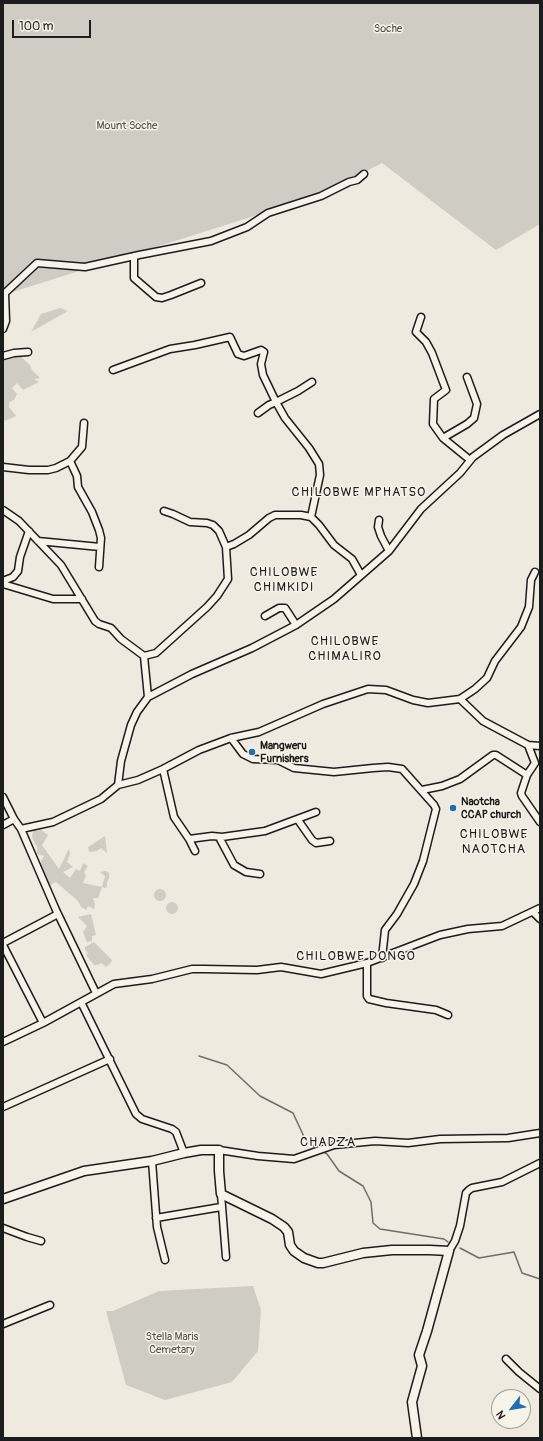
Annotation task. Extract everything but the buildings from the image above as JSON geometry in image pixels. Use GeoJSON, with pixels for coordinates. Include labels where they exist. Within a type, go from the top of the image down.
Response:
{"type":"FeatureCollection","features":[{"type":"Feature","properties":{"kind":"street"},"geometry":{"type":"LineString","coordinates":[[3,329],[6,321],[5,293],[38,262],[86,267],[216,240],[247,227],[268,214],[321,196],[349,182],[357,180],[364,174]]}},
{"type":"Feature","properties":{"kind":"street"},"geometry":{"type":"LineString","coordinates":[[134,256],[134,278],[156,297],[162,298],[201,283]]}},
{"type":"Feature","properties":{"kind":"street"},"geometry":{"type":"LineString","coordinates":[[420,317],[416,332],[426,342],[432,353],[446,390],[434,399],[433,424],[443,438],[470,460]]}},
{"type":"Feature","properties":{"kind":"street"},"geometry":{"type":"LineString","coordinates":[[113,370],[170,349],[230,337],[238,354],[244,356],[261,350],[264,352],[261,364],[263,375],[276,402],[285,418],[295,429],[319,464],[320,475],[311,517]]}},
{"type":"Feature","properties":{"kind":"street"},"geometry":{"type":"LineString","coordinates":[[3,356],[14,353],[28,352]]}},
{"type":"Feature","properties":{"kind":"street"},"geometry":{"type":"LineString","coordinates":[[443,438],[467,424],[474,418],[477,404],[467,377]]}},
{"type":"Feature","properties":{"kind":"street"},"geometry":{"type":"LineString","coordinates":[[258,413],[268,405],[298,391],[312,382]]}},
{"type":"Feature","properties":{"kind":"street"},"geometry":{"type":"LineString","coordinates":[[118,785],[121,761],[130,725],[148,697],[192,674],[252,648],[296,625],[334,599],[389,551],[421,509],[460,473],[470,460],[503,435],[540,414]]}},
{"type":"Feature","properties":{"kind":"street"},"geometry":{"type":"LineString","coordinates":[[3,467],[29,470],[48,470],[70,461],[82,447],[84,423]]}},
{"type":"Feature","properties":{"kind":"street"},"geometry":{"type":"LineString","coordinates":[[70,461],[77,476],[78,487],[92,512],[99,530],[99,567]]}},
{"type":"Feature","properties":{"kind":"street"},"geometry":{"type":"LineString","coordinates":[[3,510],[19,521],[61,565],[97,623],[111,628],[121,639],[144,656],[148,697]]}},
{"type":"Feature","properties":{"kind":"street"},"geometry":{"type":"LineString","coordinates":[[144,656],[156,653],[175,634],[207,607],[228,579],[226,547],[219,531],[208,523],[190,522],[164,511]]}},
{"type":"Feature","properties":{"kind":"street"},"geometry":{"type":"LineString","coordinates":[[226,547],[248,535],[260,524],[275,515],[301,515],[311,517],[334,545],[352,559],[361,576]]}},
{"type":"Feature","properties":{"kind":"street"},"geometry":{"type":"LineString","coordinates":[[379,520],[378,527],[389,551]]}},
{"type":"Feature","properties":{"kind":"street"},"geometry":{"type":"LineString","coordinates":[[3,583],[13,577],[18,571],[20,557],[29,531]]}},
{"type":"Feature","properties":{"kind":"street"},"geometry":{"type":"LineString","coordinates":[[38,541],[100,547]]}},
{"type":"Feature","properties":{"kind":"street"},"geometry":{"type":"LineString","coordinates":[[21,829],[53,822],[101,799],[118,785],[138,780],[199,750],[231,738],[259,732],[323,704],[368,689],[386,690],[413,700],[428,703],[460,699],[475,689],[487,678],[495,661],[521,627],[529,607],[531,580],[535,572]]}},
{"type":"Feature","properties":{"kind":"street"},"geometry":{"type":"LineString","coordinates":[[3,583],[53,600],[82,599]]}},
{"type":"Feature","properties":{"kind":"street"},"geometry":{"type":"LineString","coordinates":[[265,616],[279,608],[285,608],[296,625]]}},
{"type":"Feature","properties":{"kind":"street"},"geometry":{"type":"LineString","coordinates":[[460,699],[483,721],[528,745],[540,746]]}},
{"type":"Feature","properties":{"kind":"street"},"geometry":{"type":"LineString","coordinates":[[231,738],[243,754],[252,759],[278,760],[294,768],[334,772],[388,767],[402,769],[434,805],[436,809],[423,861],[414,884],[384,933],[382,958]]}},
{"type":"Feature","properties":{"kind":"street"},"geometry":{"type":"LineString","coordinates":[[528,745],[537,764],[527,775],[522,788],[522,796],[540,822]]}},
{"type":"Feature","properties":{"kind":"street"},"geometry":{"type":"LineString","coordinates":[[422,790],[442,786],[460,779],[493,755],[496,755],[527,775]]}},
{"type":"Feature","properties":{"kind":"street"},"geometry":{"type":"LineString","coordinates":[[163,769],[174,817],[189,839],[195,851]]}},
{"type":"Feature","properties":{"kind":"street"},"geometry":{"type":"LineString","coordinates":[[3,797],[14,820],[21,829],[58,914],[96,993]]}},
{"type":"Feature","properties":{"kind":"street"},"geometry":{"type":"LineString","coordinates":[[189,839],[265,831],[298,820],[316,812]]}},
{"type":"Feature","properties":{"kind":"street"},"geometry":{"type":"LineString","coordinates":[[3,825],[14,820]]}},
{"type":"Feature","properties":{"kind":"street"},"geometry":{"type":"LineString","coordinates":[[298,820],[312,840],[316,843],[330,841]]}},
{"type":"Feature","properties":{"kind":"street"},"geometry":{"type":"LineString","coordinates":[[219,837],[234,865],[246,872],[260,874]]}},
{"type":"Feature","properties":{"kind":"street"},"geometry":{"type":"LineString","coordinates":[[3,1042],[43,1023],[114,984],[152,979],[192,969],[256,970],[281,967],[318,974],[367,963],[440,935],[468,929],[502,926],[540,908]]}},
{"type":"Feature","properties":{"kind":"street"},"geometry":{"type":"LineString","coordinates":[[533,912],[540,919]]}},
{"type":"Feature","properties":{"kind":"street"},"geometry":{"type":"LineString","coordinates":[[43,1023],[3,944],[58,914]]}},
{"type":"Feature","properties":{"kind":"street"},"geometry":{"type":"LineString","coordinates":[[367,963],[367,996],[369,999],[436,1010],[448,1015]]}},
{"type":"Feature","properties":{"kind":"street"},"geometry":{"type":"LineString","coordinates":[[81,1002],[136,1114],[142,1119],[176,1132],[184,1153]]}},
{"type":"Feature","properties":{"kind":"street"},"geometry":{"type":"LineString","coordinates":[[3,1107],[110,1059]]}},
{"type":"Feature","properties":{"kind":"street"},"geometry":{"type":"LineString","coordinates":[[3,1199],[84,1171],[152,1161],[202,1150],[219,1150],[258,1156],[297,1159],[334,1145],[375,1141],[408,1143],[440,1140],[508,1138],[540,1133]]}},
{"type":"Feature","properties":{"kind":"street"},"geometry":{"type":"LineString","coordinates":[[219,1150],[221,1207],[226,1257]]}},
{"type":"Feature","properties":{"kind":"street"},"geometry":{"type":"LineString","coordinates":[[152,1161],[156,1218],[165,1260]]}},
{"type":"Feature","properties":{"kind":"street"},"geometry":{"type":"LineString","coordinates":[[417,1438],[412,1402],[422,1366],[419,1355],[449,1251],[455,1241],[460,1226],[466,1193],[469,1190],[502,1182],[540,1163]]}},
{"type":"Feature","properties":{"kind":"street"},"geometry":{"type":"LineString","coordinates":[[221,1194],[272,1219],[284,1227],[288,1232],[290,1245],[294,1251],[304,1258],[318,1263],[363,1253],[392,1250],[449,1251]]}},
{"type":"Feature","properties":{"kind":"street"},"geometry":{"type":"LineString","coordinates":[[156,1218],[221,1207]]}},
{"type":"Feature","properties":{"kind":"street"},"geometry":{"type":"LineString","coordinates":[[3,1228],[27,1237],[41,1240]]}},
{"type":"Feature","properties":{"kind":"street"},"geometry":{"type":"LineString","coordinates":[[3,1324],[50,1306]]}},
{"type":"Feature","properties":{"kind":"street"},"geometry":{"type":"LineString","coordinates":[[506,1359],[540,1389]]}},
{"type":"Feature","properties":{"kind":"green space","name":"Mount Soche"},"geometry":{"type":"Polygon","coordinates":[[[3,3],[540,3],[540,224],[496,250],[382,163],[318,196],[3,295],[3,3]]]}},
{"type":"Feature","properties":{"kind":"green space"},"geometry":{"type":"Polygon","coordinates":[[[60,308],[68,311],[31,332],[41,314],[60,308]]]}},
{"type":"Feature","properties":{"kind":"green space"},"geometry":{"type":"Polygon","coordinates":[[[19,355],[30,365],[32,370],[40,378],[34,379],[39,382],[23,390],[17,383],[12,388],[17,394],[14,400],[9,402],[9,407],[16,416],[5,421],[3,417],[3,358],[19,355]]]}},
{"type":"Feature","properties":{"kind":"green space"},"geometry":{"type":"Polygon","coordinates":[[[41,830],[48,835],[42,845],[59,869],[69,849],[70,854],[67,862],[73,867],[63,872],[70,878],[76,869],[80,871],[83,863],[88,866],[84,872],[86,876],[83,883],[102,887],[98,898],[93,898],[95,904],[94,909],[88,906],[86,910],[81,907],[78,901],[56,882],[50,885],[41,870],[43,868],[41,866],[41,861],[44,856],[37,854],[37,846],[32,837],[33,831],[41,830]]]}},
{"type":"Feature","properties":{"kind":"green space"},"geometry":{"type":"Polygon","coordinates":[[[105,836],[107,853],[101,848],[97,851],[89,852],[88,847],[105,836]]]}},
{"type":"Feature","properties":{"kind":"green space"},"geometry":{"type":"Polygon","coordinates":[[[106,871],[109,873],[107,887],[102,887],[105,876],[100,872],[106,871]]]}},
{"type":"Feature","properties":{"kind":"green space"},"geometry":{"type":"Polygon","coordinates":[[[160,889],[164,891],[166,895],[164,899],[160,901],[156,899],[154,895],[156,891],[160,889]]]}},
{"type":"Feature","properties":{"kind":"green space"},"geometry":{"type":"Polygon","coordinates":[[[170,902],[174,902],[178,908],[174,914],[170,914],[166,910],[166,906],[170,902]]]}},
{"type":"Feature","properties":{"kind":"green space"},"geometry":{"type":"Polygon","coordinates":[[[91,914],[96,935],[92,936],[92,941],[87,942],[83,932],[87,926],[78,917],[91,914]]]}},
{"type":"Feature","properties":{"kind":"green space"},"geometry":{"type":"Polygon","coordinates":[[[94,942],[112,960],[106,967],[102,963],[94,965],[86,955],[88,953],[85,950],[85,947],[94,942]]]}},
{"type":"Feature","properties":{"kind":"green space","name":"Stella Maris Cemetary"},"geometry":{"type":"Polygon","coordinates":[[[253,1286],[261,1310],[258,1351],[232,1382],[165,1400],[126,1385],[106,1311],[113,1311],[159,1291],[253,1286]]]}},
{"type":"Feature","properties":{"kind":"waterway"},"geometry":{"type":"LineString","coordinates":[[199,1056],[227,1065],[260,1096],[293,1113],[306,1141],[317,1148]]}},
{"type":"Feature","properties":{"kind":"waterway"},"geometry":{"type":"LineString","coordinates":[[322,1151],[327,1154],[339,1171],[363,1186],[371,1202],[373,1223],[380,1229],[444,1239],[448,1242]]}},
{"type":"Feature","properties":{"kind":"waterway"},"geometry":{"type":"LineString","coordinates":[[460,1248],[479,1258],[514,1252],[522,1273],[540,1279]]}},
{"type":"Feature","properties":{"kind":"place","name":"Mangweru Furnishers"},"geometry":{"type":"Point","coordinates":[252,752]}},
{"type":"Feature","properties":{"kind":"place","name":"Naotcha CCAP church"},"geometry":{"type":"Point","coordinates":[453,808]}},
{"type":"Feature","properties":{"kind":"district","name":"CHILOBWE MPHATSO"},"geometry":{"type":"Point","coordinates":[359,493]}},
{"type":"Feature","properties":{"kind":"district","name":"CHILOBWE CHIMKIDI"},"geometry":{"type":"Point","coordinates":[284,580]}},
{"type":"Feature","properties":{"kind":"district","name":"CHILOBWE CHIMALIRO"},"geometry":{"type":"Point","coordinates":[345,650]}},
{"type":"Feature","properties":{"kind":"district","name":"CHILOBWE NAOTCHA"},"geometry":{"type":"Point","coordinates":[494,842]}},
{"type":"Feature","properties":{"kind":"district","name":"CHILOBWE DONGO"},"geometry":{"type":"Point","coordinates":[356,957]}},
{"type":"Feature","properties":{"kind":"district","name":"CHADZA"},"geometry":{"type":"Point","coordinates":[328,1143]}},
{"type":"Feature","properties":{"kind":"park label","name":"Soche"},"geometry":{"type":"Point","coordinates":[388,29]}}]}
